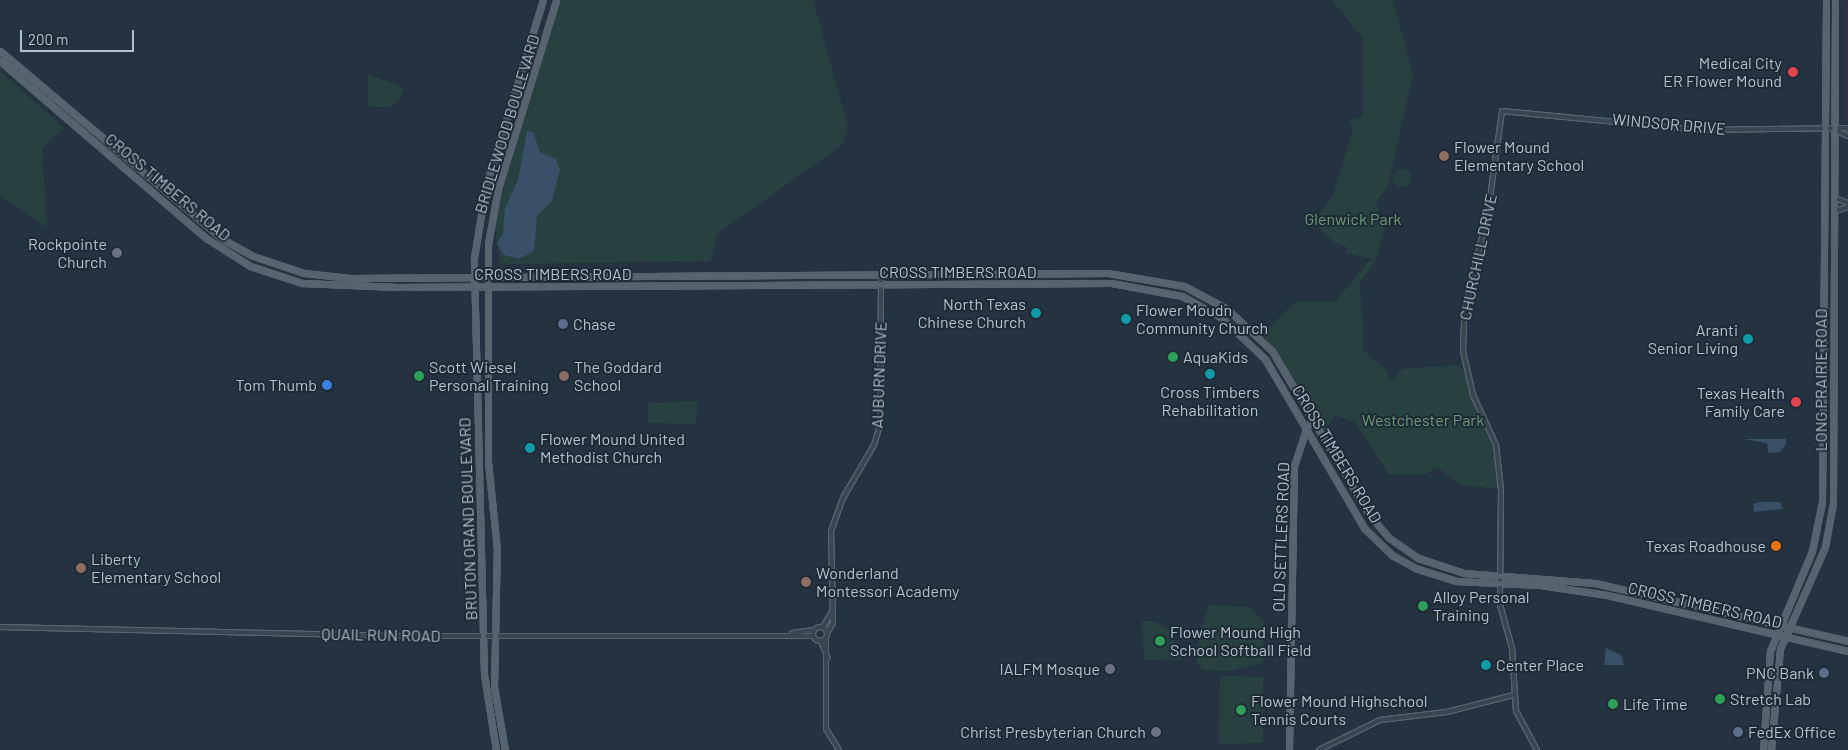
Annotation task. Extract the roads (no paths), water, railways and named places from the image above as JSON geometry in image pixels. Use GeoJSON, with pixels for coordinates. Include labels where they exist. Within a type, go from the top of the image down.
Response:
{"type":"FeatureCollection","features":[{"type":"Feature","properties":{"kind":"main road","name":"BRIDLEWOOD BOULEVARD"},"geometry":{"type":"LineString","coordinates":[[474,286],[482,200],[543,0]]}},
{"type":"Feature","properties":{"kind":"main road","name":"BRIDLEWOOD BOULEVARD"},"geometry":{"type":"LineString","coordinates":[[487,286],[498,189],[556,0]]}},
{"type":"Feature","properties":{"kind":"main road","name":"LONG PRAIRIE ROAD"},"geometry":{"type":"LineString","coordinates":[[1763,750],[1764,705],[1774,636],[1819,525],[1824,365],[1826,0]]}},
{"type":"Feature","properties":{"kind":"main road","name":"LONG PRAIRIE ROAD"},"geometry":{"type":"LineString","coordinates":[[1771,750],[1775,671],[1785,637],[1822,555],[1831,516],[1836,130],[1835,0]]}},
{"type":"Feature","properties":{"kind":"main road","name":"CROSS TIMBERS ROAD"},"geometry":{"type":"LineString","coordinates":[[0,51],[224,240],[284,269],[329,278],[1108,273],[1184,286],[1219,304],[1258,336],[1283,367],[1366,510],[1392,541],[1424,561],[1453,571],[1578,580],[1848,642]]}},
{"type":"Feature","properties":{"kind":"main road","name":"CROSS TIMBERS ROAD"},"geometry":{"type":"LineString","coordinates":[[0,61],[220,248],[279,277],[329,286],[1111,283],[1182,296],[1222,318],[1265,359],[1358,517],[1383,547],[1415,568],[1456,581],[1574,589],[1663,608],[1774,636],[1848,651]]}},
{"type":"Feature","properties":{"kind":"main road"},"geometry":{"type":"LineString","coordinates":[[1825,274],[1834,274]]}},
{"type":"Feature","properties":{"kind":"main road"},"geometry":{"type":"LineString","coordinates":[[329,278],[329,286]]}},
{"type":"Feature","properties":{"kind":"main road","name":"BRUTON ORAND BOULEVARD"},"geometry":{"type":"LineString","coordinates":[[474,286],[485,695],[496,750]]}},
{"type":"Feature","properties":{"kind":"main road","name":"BRUTON ORAND BOULEVARD"},"geometry":{"type":"LineString","coordinates":[[487,286],[488,470],[497,549],[495,706],[505,750]]}},
{"type":"Feature","properties":{"kind":"main road"},"geometry":{"type":"LineString","coordinates":[[1824,365],[1833,365]]}},
{"type":"Feature","properties":{"kind":"main road"},"geometry":{"type":"LineString","coordinates":[[475,366],[488,366]]}},
{"type":"Feature","properties":{"kind":"main road","name":"OLD SETTLERS ROAD"},"geometry":{"type":"LineString","coordinates":[[1289,750],[1294,466],[1306,428],[1313,420]]}},
{"type":"Feature","properties":{"kind":"main road"},"geometry":{"type":"LineString","coordinates":[[1358,517],[1366,510]]}},
{"type":"Feature","properties":{"kind":"main road"},"geometry":{"type":"LineString","coordinates":[[1663,608],[1665,600]]}},
{"type":"Feature","properties":{"kind":"main road"},"geometry":{"type":"LineString","coordinates":[[1764,705],[1771,725]]}},
{"type":"Feature","properties":{"kind":"street","name":"WINDSOR DRIVE"},"geometry":{"type":"LineString","coordinates":[[1502,111],[1700,130],[1836,130],[1848,128]]}},
{"type":"Feature","properties":{"kind":"street","name":"CHURCHILL DRIVE"},"geometry":{"type":"LineString","coordinates":[[1502,111],[1496,167],[1462,338],[1473,395],[1496,445],[1501,490],[1500,583],[1503,620],[1512,648],[1513,695],[1522,727],[1537,750]]}},
{"type":"Feature","properties":{"kind":"street"},"geometry":{"type":"LineString","coordinates":[[1836,130],[1848,136]]}},
{"type":"Feature","properties":{"kind":"street"},"geometry":{"type":"LineString","coordinates":[[1835,198],[1848,203]]}},
{"type":"Feature","properties":{"kind":"street"},"geometry":{"type":"LineString","coordinates":[[1835,211],[1848,207]]}},
{"type":"Feature","properties":{"kind":"street","name":"AUBURN DRIVE"},"geometry":{"type":"LineString","coordinates":[[827,633],[833,623],[831,614],[830,545],[835,515],[870,453],[880,425],[881,275]]}},
{"type":"Feature","properties":{"kind":"street"},"geometry":{"type":"LineString","coordinates":[[828,658],[820,641],[813,636],[814,630],[823,627],[831,614]]}},
{"type":"Feature","properties":{"kind":"street","name":"QUAIL RUN ROAD"},"geometry":{"type":"LineString","coordinates":[[0,627],[484,635],[792,633],[814,630]]}},
{"type":"Feature","properties":{"kind":"street"},"geometry":{"type":"LineString","coordinates":[[823,627],[827,633],[828,658],[826,729],[839,750]]}},
{"type":"Feature","properties":{"kind":"street","name":"QUAIL RUN ROAD"},"geometry":{"type":"LineString","coordinates":[[792,633],[813,636]]}},
{"type":"Feature","properties":{"kind":"street"},"geometry":{"type":"LineString","coordinates":[[820,641],[826,639]]}},
{"type":"Feature","properties":{"kind":"street"},"geometry":{"type":"LineString","coordinates":[[1320,750],[1380,720],[1447,712],[1513,695]]}},
{"type":"Feature","properties":{"kind":"place","name":"Medical City ER Flower Mound"},"geometry":{"type":"Point","coordinates":[1793,72]}},
{"type":"Feature","properties":{"kind":"place","name":"Flower Mound Elementary School"},"geometry":{"type":"Point","coordinates":[1444,156]}},
{"type":"Feature","properties":{"kind":"place","name":"Rockpointe Church"},"geometry":{"type":"Point","coordinates":[117,253]}},
{"type":"Feature","properties":{"kind":"place","name":"North Texas Chinese Church"},"geometry":{"type":"Point","coordinates":[1036,313]}},
{"type":"Feature","properties":{"kind":"place","name":"Flower Moudn Community Church"},"geometry":{"type":"Point","coordinates":[1126,319]}},
{"type":"Feature","properties":{"kind":"place","name":"Chase"},"geometry":{"type":"Point","coordinates":[563,324]}},
{"type":"Feature","properties":{"kind":"place","name":"Aranti Senior Living"},"geometry":{"type":"Point","coordinates":[1748,339]}},
{"type":"Feature","properties":{"kind":"place","name":"AquaKids"},"geometry":{"type":"Point","coordinates":[1173,357]}},
{"type":"Feature","properties":{"kind":"place","name":"Cross Timbers Rehabilitation"},"geometry":{"type":"Point","coordinates":[1210,374]}},
{"type":"Feature","properties":{"kind":"place","name":"Scott Wiesel Personal Training"},"geometry":{"type":"Point","coordinates":[419,376]}},
{"type":"Feature","properties":{"kind":"place","name":"The Goddard School"},"geometry":{"type":"Point","coordinates":[564,376]}},
{"type":"Feature","properties":{"kind":"place","name":"Tom Thumb"},"geometry":{"type":"Point","coordinates":[327,385]}},
{"type":"Feature","properties":{"kind":"place","name":"Texas Health Family Care"},"geometry":{"type":"Point","coordinates":[1796,402]}},
{"type":"Feature","properties":{"kind":"place","name":"Flower Mound United Methodist Church"},"geometry":{"type":"Point","coordinates":[530,448]}},
{"type":"Feature","properties":{"kind":"place","name":"Texas Roadhouse"},"geometry":{"type":"Point","coordinates":[1776,546]}},
{"type":"Feature","properties":{"kind":"place","name":"Liberty Elementary School"},"geometry":{"type":"Point","coordinates":[81,568]}},
{"type":"Feature","properties":{"kind":"place","name":"Wonderland Montessori Academy"},"geometry":{"type":"Point","coordinates":[806,582]}},
{"type":"Feature","properties":{"kind":"place","name":"Alloy Personal Training"},"geometry":{"type":"Point","coordinates":[1423,606]}},
{"type":"Feature","properties":{"kind":"place","name":"Flower Mound High School Softball Field"},"geometry":{"type":"Point","coordinates":[1160,641]}},
{"type":"Feature","properties":{"kind":"place","name":"Center Place"},"geometry":{"type":"Point","coordinates":[1486,665]}},
{"type":"Feature","properties":{"kind":"place","name":"IALFM Mosque"},"geometry":{"type":"Point","coordinates":[1110,669]}},
{"type":"Feature","properties":{"kind":"place","name":"PNC Bank"},"geometry":{"type":"Point","coordinates":[1824,673]}},
{"type":"Feature","properties":{"kind":"place","name":"Stretch Lab"},"geometry":{"type":"Point","coordinates":[1720,699]}},
{"type":"Feature","properties":{"kind":"place","name":"Life Time"},"geometry":{"type":"Point","coordinates":[1613,704]}},
{"type":"Feature","properties":{"kind":"place","name":"Flower Mound Highschool Tennis Courts"},"geometry":{"type":"Point","coordinates":[1241,710]}},
{"type":"Feature","properties":{"kind":"place","name":"Christ Presbyterian Church"},"geometry":{"type":"Point","coordinates":[1156,732]}},
{"type":"Feature","properties":{"kind":"place","name":"FedEx Office"},"geometry":{"type":"Point","coordinates":[1738,732]}},
{"type":"Feature","properties":{"kind":"park label","name":"Glenwick Park"},"geometry":{"type":"Point","coordinates":[1353,219]}},
{"type":"Feature","properties":{"kind":"park label","name":"Westchester Park"},"geometry":{"type":"Point","coordinates":[1423,420]}}]}
